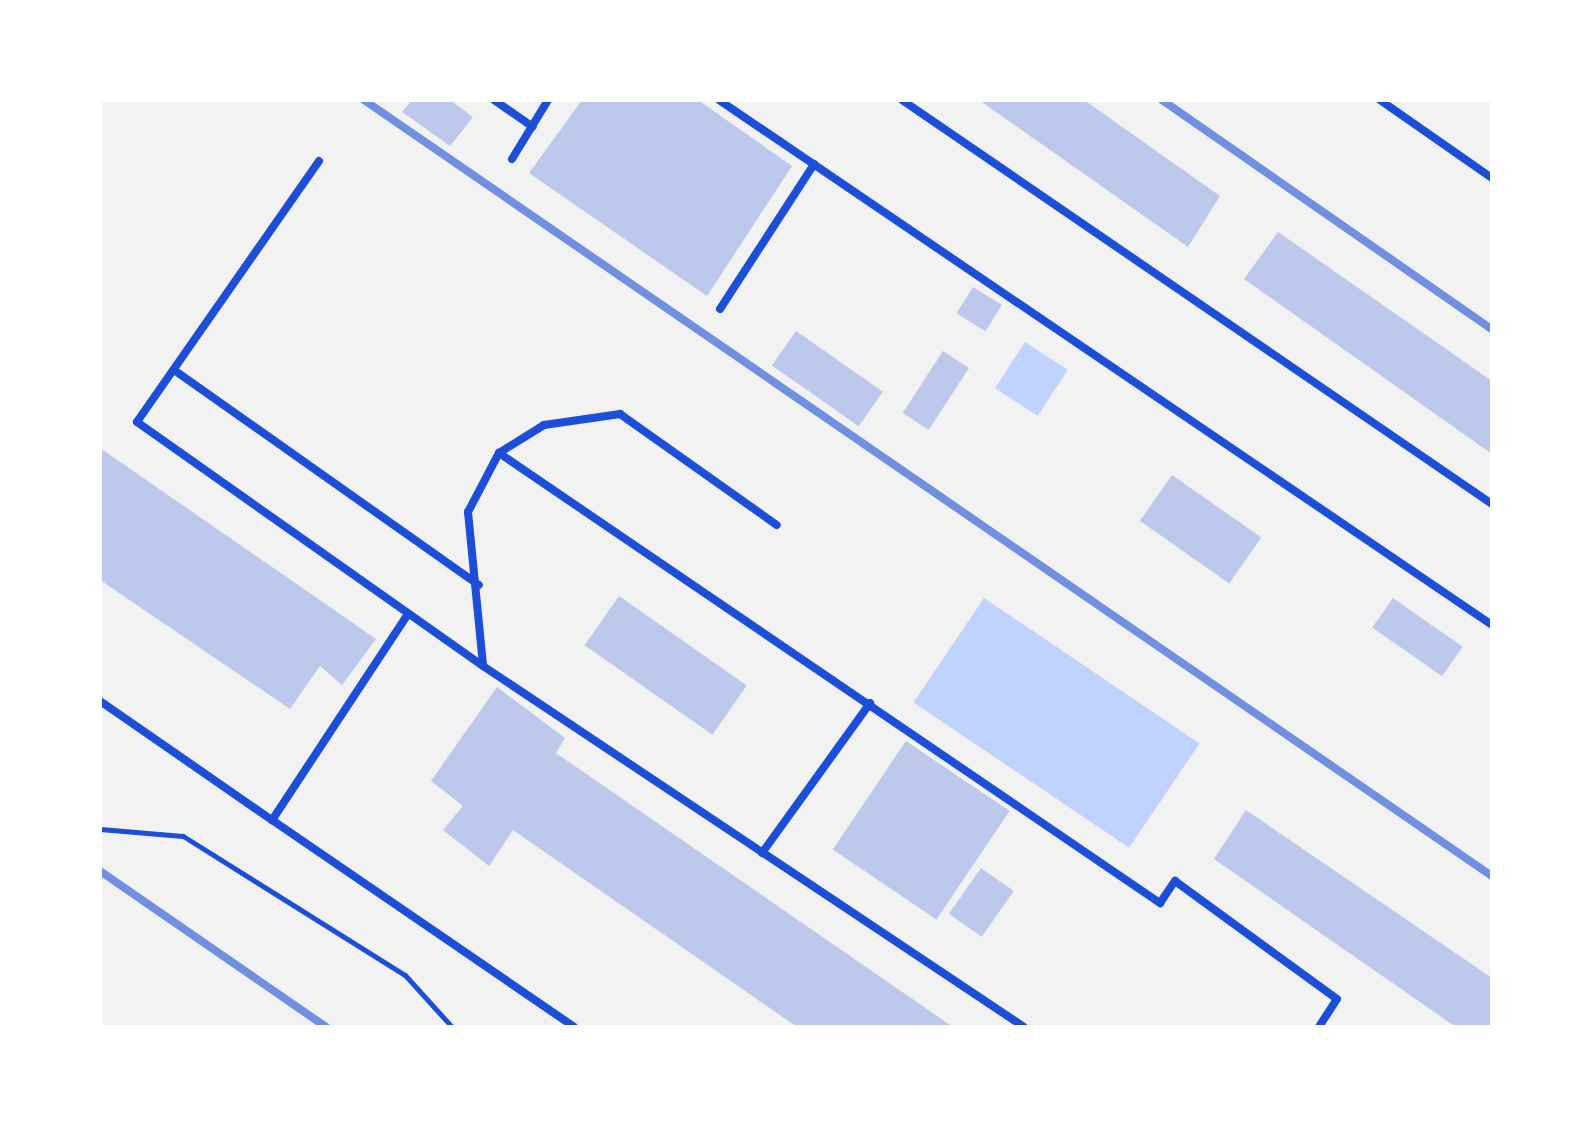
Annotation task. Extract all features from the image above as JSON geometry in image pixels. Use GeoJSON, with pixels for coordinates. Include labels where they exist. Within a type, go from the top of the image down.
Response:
{"type":"FeatureCollection","features":[{"type":"Feature","properties":{"kind":"lane"},"geometry":{"type":"LineString","coordinates":[[494,100],[533,127]]}},
{"type":"Feature","properties":{"kind":"lane"},"geometry":{"type":"LineString","coordinates":[[512,159],[548,100]]}},
{"type":"Feature","properties":{"kind":"lane"},"geometry":{"type":"LineString","coordinates":[[719,100],[1492,625]]}},
{"type":"Feature","properties":{"kind":"lane"},"geometry":{"type":"LineString","coordinates":[[902,100],[1492,504]]}},
{"type":"Feature","properties":{"kind":"lane"},"geometry":{"type":"LineString","coordinates":[[1380,100],[1492,178]]}},
{"type":"Feature","properties":{"kind":"lane"},"geometry":{"type":"LineString","coordinates":[[320,161],[137,422],[483,666],[1024,1027]]}},
{"type":"Feature","properties":{"kind":"lane"},"geometry":{"type":"LineString","coordinates":[[720,310],[814,164]]}},
{"type":"Feature","properties":{"kind":"lane"},"geometry":{"type":"LineString","coordinates":[[174,370],[479,585]]}},
{"type":"Feature","properties":{"kind":"lane"},"geometry":{"type":"LineString","coordinates":[[483,666],[479,585],[468,512],[499,453],[544,425],[620,414],[777,525]]}},
{"type":"Feature","properties":{"kind":"lane"},"geometry":{"type":"LineString","coordinates":[[499,453],[1160,903],[1176,881],[1337,999],[1318,1027]]}},
{"type":"Feature","properties":{"kind":"lane"},"geometry":{"type":"LineString","coordinates":[[272,820],[408,614]]}},
{"type":"Feature","properties":{"kind":"lane"},"geometry":{"type":"LineString","coordinates":[[100,701],[574,1027]]}},
{"type":"Feature","properties":{"kind":"lane"},"geometry":{"type":"LineString","coordinates":[[762,853],[870,703]]}},
{"type":"Feature","properties":{"kind":"path"},"geometry":{"type":"LineString","coordinates":[[100,828],[183,836],[405,975],[452,1027]]}},
{"type":"Feature","properties":{"kind":"water"},"geometry":{"type":"Polygon","coordinates":[[[1025,342],[1068,370],[1038,416],[995,388],[1025,342]]]}},
{"type":"Feature","properties":{"kind":"water"},"geometry":{"type":"Polygon","coordinates":[[[984,598],[1200,743],[1129,848],[914,702],[984,598]]]}},
{"type":"Feature","properties":{"kind":"building"},"geometry":{"type":"Polygon","coordinates":[[[412,100],[450,100],[473,117],[450,146],[402,112],[412,100]]]}},
{"type":"Feature","properties":{"kind":"building"},"geometry":{"type":"Polygon","coordinates":[[[582,100],[698,100],[792,166],[707,296],[529,173],[582,100]]]}},
{"type":"Feature","properties":{"kind":"building"},"geometry":{"type":"Polygon","coordinates":[[[979,100],[1084,100],[1220,196],[1188,247],[979,100]]]}},
{"type":"Feature","properties":{"kind":"building"},"geometry":{"type":"Polygon","coordinates":[[[1278,232],[1492,381],[1492,454],[1244,279],[1278,232]]]}},
{"type":"Feature","properties":{"kind":"building"},"geometry":{"type":"Polygon","coordinates":[[[973,287],[1002,305],[985,331],[957,313],[973,287]]]}},
{"type":"Feature","properties":{"kind":"building"},"geometry":{"type":"Polygon","coordinates":[[[796,331],[883,392],[859,426],[772,365],[796,331]]]}},
{"type":"Feature","properties":{"kind":"building"},"geometry":{"type":"Polygon","coordinates":[[[943,351],[969,368],[929,430],[903,413],[943,351]]]}},
{"type":"Feature","properties":{"kind":"building"},"geometry":{"type":"Polygon","coordinates":[[[100,448],[376,639],[342,685],[320,666],[290,709],[100,580],[100,448]]]}},
{"type":"Feature","properties":{"kind":"building"},"geometry":{"type":"Polygon","coordinates":[[[1172,475],[1261,538],[1229,583],[1140,521],[1172,475]]]}},
{"type":"Feature","properties":{"kind":"building"},"geometry":{"type":"Polygon","coordinates":[[[619,596],[747,685],[712,735],[585,645],[619,596]]]}},
{"type":"Feature","properties":{"kind":"building"},"geometry":{"type":"Polygon","coordinates":[[[1393,598],[1463,647],[1442,676],[1372,627],[1393,598]]]}},
{"type":"Feature","properties":{"kind":"building"},"geometry":{"type":"Polygon","coordinates":[[[497,687],[565,738],[556,753],[953,1027],[797,1027],[513,830],[489,866],[443,830],[463,806],[431,781],[497,687]]]}},
{"type":"Feature","properties":{"kind":"building"},"geometry":{"type":"Polygon","coordinates":[[[906,741],[1010,811],[936,920],[833,850],[906,741]]]}},
{"type":"Feature","properties":{"kind":"building"},"geometry":{"type":"Polygon","coordinates":[[[1246,810],[1492,978],[1492,1027],[1456,1027],[1214,859],[1246,810]]]}},
{"type":"Feature","properties":{"kind":"building"},"geometry":{"type":"Polygon","coordinates":[[[981,868],[1014,891],[982,937],[949,914],[981,868]]]}},
{"type":"Feature","properties":{"kind":"railway"},"geometry":{"type":"LineString","coordinates":[[364,100],[1492,876]]}},
{"type":"Feature","properties":{"kind":"railway"},"geometry":{"type":"LineString","coordinates":[[1162,100],[1492,329]]}},
{"type":"Feature","properties":{"kind":"railway"},"geometry":{"type":"LineString","coordinates":[[100,871],[326,1027]]}}]}
